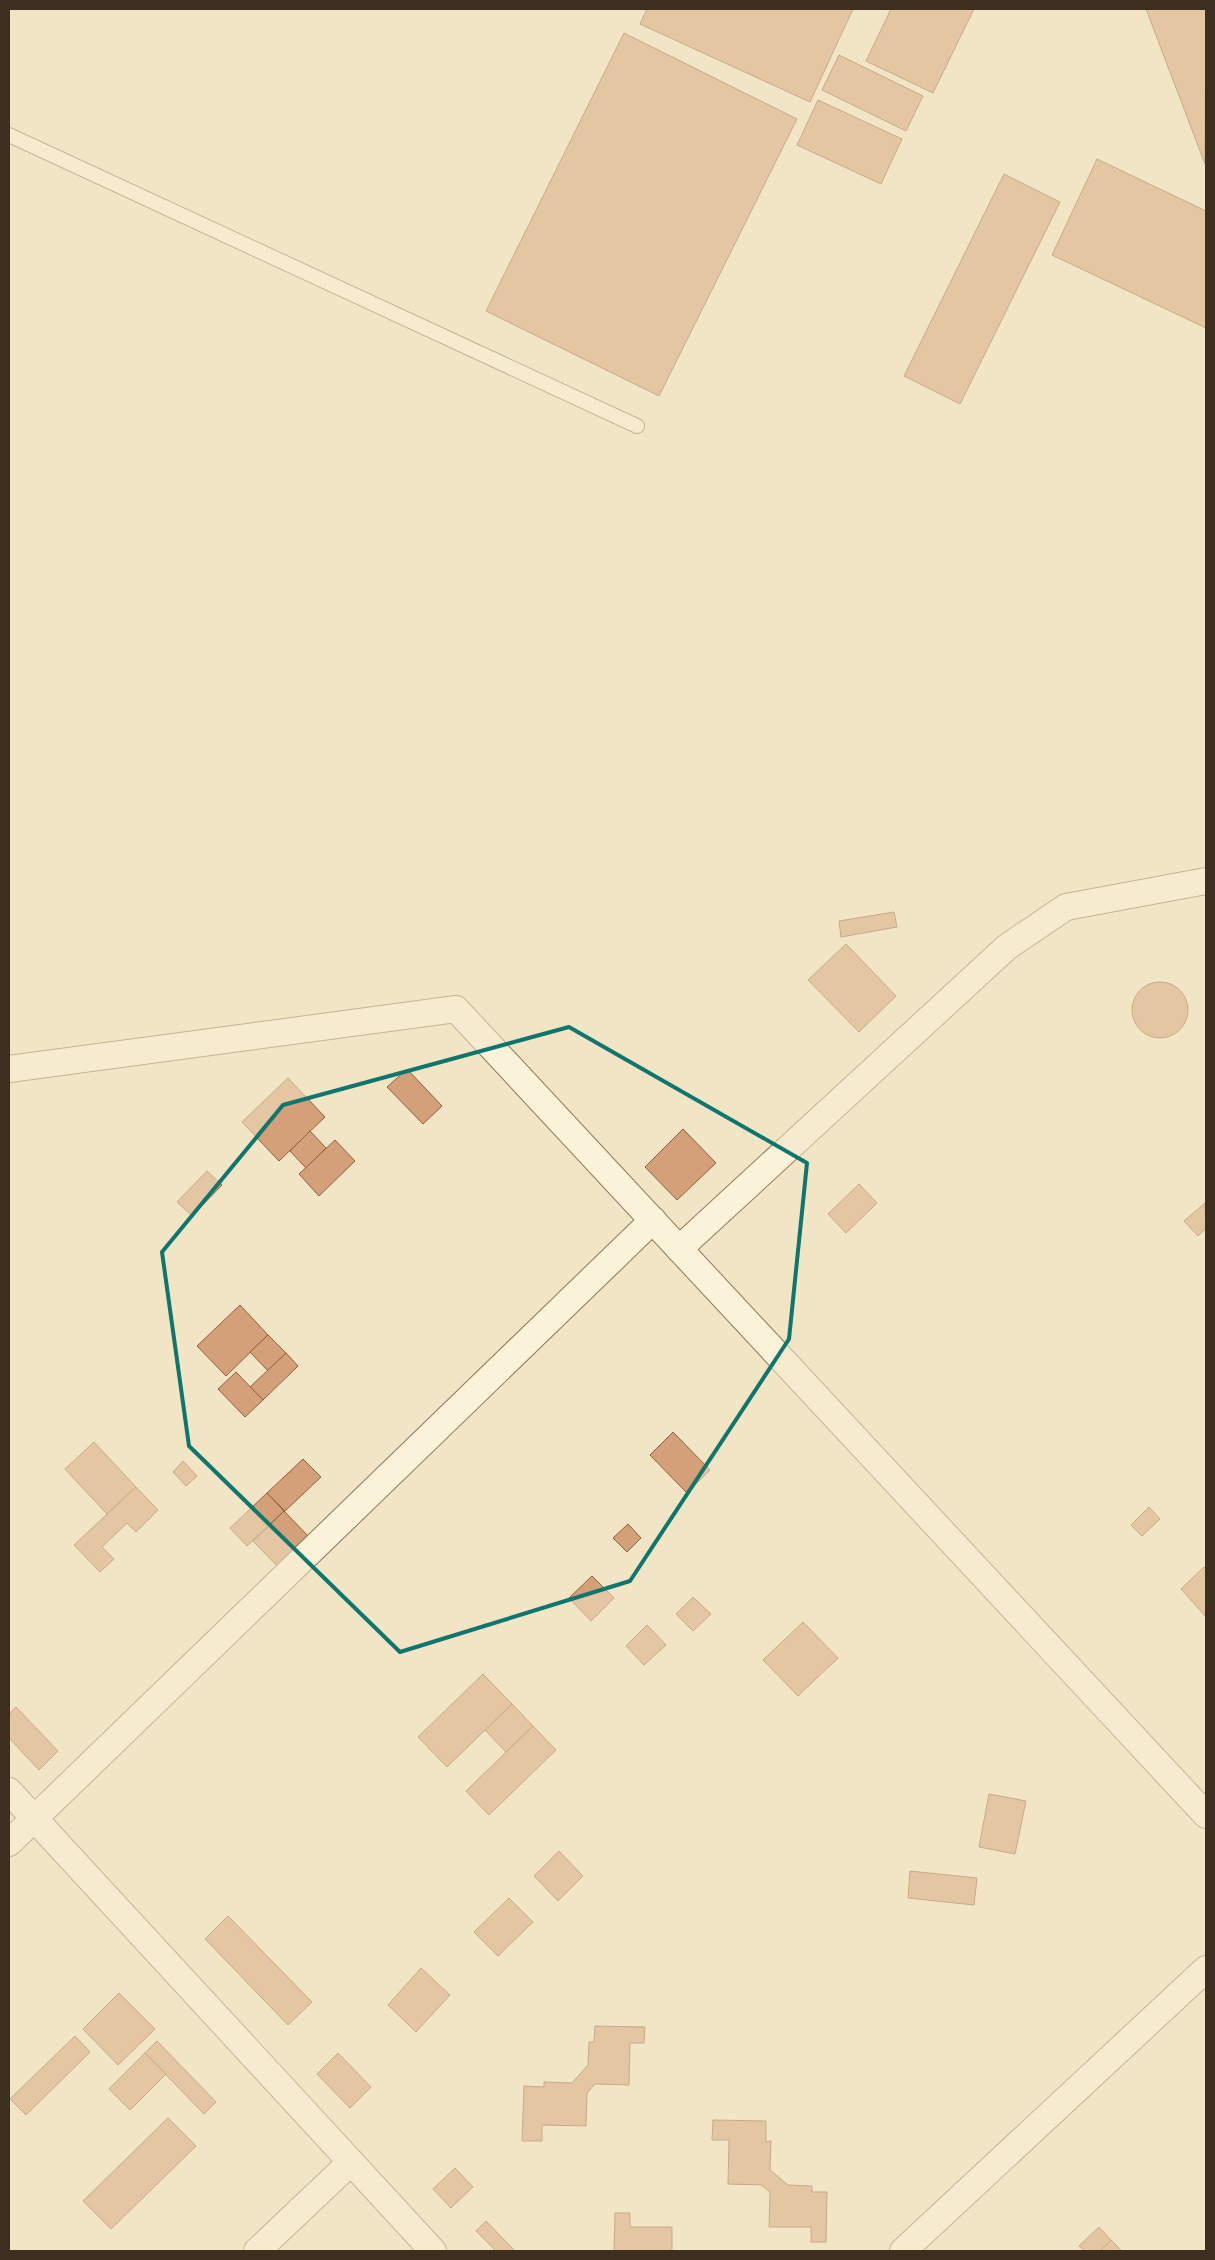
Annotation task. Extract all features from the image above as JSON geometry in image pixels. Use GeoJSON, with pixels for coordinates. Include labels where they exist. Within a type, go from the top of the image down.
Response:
{"type":"FeatureCollection","features":[{"type":"Feature","properties":{"kind":"street"},"geometry":{"type":"LineString","coordinates":[[679,1249],[1007,946],[1066,907],[1206,881]]}},
{"type":"Feature","properties":{"kind":"street"},"geometry":{"type":"LineString","coordinates":[[9,1069],[456,1009],[1206,1815]]}},
{"type":"Feature","properties":{"kind":"street"},"geometry":{"type":"LineString","coordinates":[[9,1843],[653,1220]]}},
{"type":"Feature","properties":{"kind":"street"},"geometry":{"type":"LineString","coordinates":[[9,1791],[433,2251]]}},
{"type":"Feature","properties":{"kind":"street"},"geometry":{"type":"LineString","coordinates":[[903,2251],[1206,1970]]}},
{"type":"Feature","properties":{"kind":"street"},"geometry":{"type":"LineString","coordinates":[[257,2251],[351,2162]]}},
{"type":"Feature","properties":{"kind":"lane"},"geometry":{"type":"LineString","coordinates":[[9,135],[637,426]]}},
{"type":"Feature","properties":{"kind":"highlighted area"},"geometry":{"type":"Polygon","coordinates":[[[569,1027],[807,1163],[789,1339],[630,1581],[400,1652],[189,1446],[162,1252],[283,1105],[569,1027]]]}},
{"type":"Feature","properties":{"kind":"building"},"geometry":{"type":"Polygon","coordinates":[[[647,9],[853,9],[810,102],[640,24],[647,9]]]}},
{"type":"Feature","properties":{"kind":"building"},"geometry":{"type":"Polygon","coordinates":[[[891,9],[974,9],[933,93],[866,61],[891,9]]]}},
{"type":"Feature","properties":{"kind":"building"},"geometry":{"type":"Polygon","coordinates":[[[1146,9],[1206,9],[1205,164],[1146,9]]]}},
{"type":"Feature","properties":{"kind":"building"},"geometry":{"type":"Polygon","coordinates":[[[624,33],[797,119],[659,396],[486,311],[624,33]]]}},
{"type":"Feature","properties":{"kind":"building"},"geometry":{"type":"Polygon","coordinates":[[[839,55],[923,96],[906,131],[822,90],[839,55]]]}},
{"type":"Feature","properties":{"kind":"building"},"geometry":{"type":"Polygon","coordinates":[[[818,100],[902,139],[881,184],[797,145],[818,100]]]}},
{"type":"Feature","properties":{"kind":"building"},"geometry":{"type":"Polygon","coordinates":[[[1097,159],[1206,211],[1206,328],[1052,255],[1097,159]]]}},
{"type":"Feature","properties":{"kind":"building"},"geometry":{"type":"Polygon","coordinates":[[[1004,174],[1060,202],[960,404],[904,376],[1004,174]]]}},
{"type":"Feature","properties":{"kind":"building"},"geometry":{"type":"Polygon","coordinates":[[[894,912],[897,927],[841,937],[839,921],[894,912]]]}},
{"type":"Feature","properties":{"kind":"building"},"geometry":{"type":"Polygon","coordinates":[[[846,944],[896,996],[859,1032],[808,980],[846,944]]]}},
{"type":"Feature","properties":{"kind":"building"},"geometry":{"type":"Polygon","coordinates":[[[1154,982],[1166,982],[1176,986],[1184,994],[1188,1010],[1184,1026],[1176,1034],[1166,1038],[1154,1038],[1144,1034],[1136,1026],[1132,1016],[1132,1004],[1136,994],[1144,986],[1154,982]]]}},
{"type":"Feature","properties":{"kind":"building"},"geometry":{"type":"Polygon","coordinates":[[[407,1069],[442,1106],[423,1124],[387,1087],[407,1069]]]}},
{"type":"Feature","properties":{"kind":"building"},"geometry":{"type":"Polygon","coordinates":[[[288,1078],[325,1117],[279,1161],[242,1122],[288,1078]]]}},
{"type":"Feature","properties":{"kind":"building"},"geometry":{"type":"Polygon","coordinates":[[[683,1129],[716,1163],[677,1200],[645,1167],[683,1129]]]}},
{"type":"Feature","properties":{"kind":"building"},"geometry":{"type":"Polygon","coordinates":[[[310,1131],[326,1148],[306,1168],[290,1151],[310,1131]]]}},
{"type":"Feature","properties":{"kind":"building"},"geometry":{"type":"Polygon","coordinates":[[[335,1140],[355,1161],[319,1196],[299,1174],[335,1140]]]}},
{"type":"Feature","properties":{"kind":"building"},"geometry":{"type":"Polygon","coordinates":[[[207,1171],[222,1185],[192,1216],[177,1202],[207,1171]]]}},
{"type":"Feature","properties":{"kind":"building"},"geometry":{"type":"Polygon","coordinates":[[[859,1184],[877,1203],[846,1233],[828,1214],[859,1184]]]}},
{"type":"Feature","properties":{"kind":"building"},"geometry":{"type":"Polygon","coordinates":[[[1205,1203],[1206,1228],[1198,1236],[1184,1221],[1205,1203]]]}},
{"type":"Feature","properties":{"kind":"building"},"geometry":{"type":"Polygon","coordinates":[[[240,1305],[268,1335],[226,1376],[197,1346],[240,1305]]]}},
{"type":"Feature","properties":{"kind":"building"},"geometry":{"type":"Polygon","coordinates":[[[268,1335],[286,1353],[268,1371],[250,1352],[268,1335]]]}},
{"type":"Feature","properties":{"kind":"building"},"geometry":{"type":"Polygon","coordinates":[[[286,1353],[298,1366],[263,1400],[250,1387],[286,1353]]]}},
{"type":"Feature","properties":{"kind":"building"},"geometry":{"type":"Polygon","coordinates":[[[236,1372],[263,1400],[245,1417],[218,1389],[236,1372]]]}},
{"type":"Feature","properties":{"kind":"building"},"geometry":{"type":"Polygon","coordinates":[[[673,1432],[710,1470],[687,1493],[650,1455],[673,1432]]]}},
{"type":"Feature","properties":{"kind":"building"},"geometry":{"type":"Polygon","coordinates":[[[94,1442],[136,1487],[107,1514],[65,1469],[94,1442]]]}},
{"type":"Feature","properties":{"kind":"building"},"geometry":{"type":"Polygon","coordinates":[[[303,1459],[321,1477],[285,1511],[267,1493],[303,1459]]]}},
{"type":"Feature","properties":{"kind":"building"},"geometry":{"type":"Polygon","coordinates":[[[183,1461],[197,1476],[186,1486],[173,1472],[183,1461]]]}},
{"type":"Feature","properties":{"kind":"building"},"geometry":{"type":"Polygon","coordinates":[[[136,1487],[158,1510],[136,1532],[127,1523],[102,1547],[114,1559],[100,1572],[74,1545],[136,1487]]]}},
{"type":"Feature","properties":{"kind":"building"},"geometry":{"type":"Polygon","coordinates":[[[267,1493],[284,1511],[247,1546],[230,1528],[267,1493]]]}},
{"type":"Feature","properties":{"kind":"building"},"geometry":{"type":"Polygon","coordinates":[[[1149,1507],[1160,1519],[1142,1536],[1131,1525],[1149,1507]]]}},
{"type":"Feature","properties":{"kind":"building"},"geometry":{"type":"Polygon","coordinates":[[[284,1511],[310,1538],[279,1568],[253,1541],[284,1511]]]}},
{"type":"Feature","properties":{"kind":"building"},"geometry":{"type":"Polygon","coordinates":[[[628,1524],[641,1538],[627,1552],[613,1538],[628,1524]]]}},
{"type":"Feature","properties":{"kind":"building"},"geometry":{"type":"Polygon","coordinates":[[[1204,1567],[1206,1569],[1206,1617],[1181,1589],[1204,1567]]]}},
{"type":"Feature","properties":{"kind":"building"},"geometry":{"type":"Polygon","coordinates":[[[592,1576],[614,1598],[591,1621],[569,1598],[592,1576]]]}},
{"type":"Feature","properties":{"kind":"building"},"geometry":{"type":"Polygon","coordinates":[[[693,1597],[711,1614],[693,1631],[676,1614],[693,1597]]]}},
{"type":"Feature","properties":{"kind":"building"},"geometry":{"type":"Polygon","coordinates":[[[803,1622],[838,1658],[798,1696],[763,1660],[803,1622]]]}},
{"type":"Feature","properties":{"kind":"building"},"geometry":{"type":"Polygon","coordinates":[[[647,1625],[666,1645],[644,1665],[626,1646],[647,1625]]]}},
{"type":"Feature","properties":{"kind":"building"},"geometry":{"type":"Polygon","coordinates":[[[483,1674],[512,1704],[447,1767],[418,1737],[483,1674]]]}},
{"type":"Feature","properties":{"kind":"building"},"geometry":{"type":"Polygon","coordinates":[[[512,1704],[533,1726],[506,1752],[485,1730],[512,1704]]]}},
{"type":"Feature","properties":{"kind":"building"},"geometry":{"type":"Polygon","coordinates":[[[16,1707],[58,1751],[39,1770],[9,1738],[9,1714],[16,1707]]]}},
{"type":"Feature","properties":{"kind":"building"},"geometry":{"type":"Polygon","coordinates":[[[533,1726],[556,1750],[489,1815],[466,1791],[533,1726]]]}},
{"type":"Feature","properties":{"kind":"building"},"geometry":{"type":"Polygon","coordinates":[[[989,1794],[1026,1801],[1015,1854],[979,1847],[989,1794]]]}},
{"type":"Feature","properties":{"kind":"building"},"geometry":{"type":"Polygon","coordinates":[[[559,1851],[583,1876],[558,1901],[534,1876],[559,1851]]]}},
{"type":"Feature","properties":{"kind":"building"},"geometry":{"type":"Polygon","coordinates":[[[910,1871],[977,1878],[974,1905],[908,1898],[910,1871]]]}},
{"type":"Feature","properties":{"kind":"building"},"geometry":{"type":"Polygon","coordinates":[[[509,1898],[533,1922],[498,1956],[474,1932],[509,1898]]]}},
{"type":"Feature","properties":{"kind":"building"},"geometry":{"type":"Polygon","coordinates":[[[228,1916],[312,2002],[288,2025],[205,1939],[228,1916]]]}},
{"type":"Feature","properties":{"kind":"building"},"geometry":{"type":"Polygon","coordinates":[[[421,1968],[450,1995],[416,2032],[388,2005],[421,1968]]]}},
{"type":"Feature","properties":{"kind":"building"},"geometry":{"type":"Polygon","coordinates":[[[119,1993],[155,2029],[118,2065],[83,2029],[119,1993]]]}},
{"type":"Feature","properties":{"kind":"building"},"geometry":{"type":"Polygon","coordinates":[[[595,2026],[645,2027],[644,2043],[630,2043],[629,2085],[595,2084],[587,2093],[586,2126],[542,2125],[542,2141],[522,2141],[524,2086],[544,2087],[544,2082],[572,2083],[588,2065],[589,2042],[594,2042],[595,2026]]]}},
{"type":"Feature","properties":{"kind":"building"},"geometry":{"type":"Polygon","coordinates":[[[75,2036],[90,2052],[26,2115],[10,2099],[75,2036]]]}},
{"type":"Feature","properties":{"kind":"building"},"geometry":{"type":"Polygon","coordinates":[[[157,2041],[216,2102],[204,2114],[145,2053],[157,2041]]]}},
{"type":"Feature","properties":{"kind":"building"},"geometry":{"type":"Polygon","coordinates":[[[145,2053],[166,2074],[130,2110],[109,2089],[145,2053]]]}},
{"type":"Feature","properties":{"kind":"building"},"geometry":{"type":"Polygon","coordinates":[[[338,2053],[371,2087],[350,2108],[317,2074],[338,2053]]]}},
{"type":"Feature","properties":{"kind":"building"},"geometry":{"type":"Polygon","coordinates":[[[168,2118],[196,2146],[111,2229],[83,2201],[168,2118]]]}},
{"type":"Feature","properties":{"kind":"building"},"geometry":{"type":"Polygon","coordinates":[[[713,2120],[766,2121],[766,2142],[771,2141],[770,2170],[788,2185],[812,2186],[812,2192],[827,2192],[826,2242],[811,2242],[811,2227],[769,2227],[770,2192],[761,2185],[728,2184],[729,2140],[712,2140],[713,2120]]]}},
{"type":"Feature","properties":{"kind":"building"},"geometry":{"type":"Polygon","coordinates":[[[455,2168],[473,2187],[451,2208],[433,2189],[455,2168]]]}},
{"type":"Feature","properties":{"kind":"building"},"geometry":{"type":"Polygon","coordinates":[[[615,2213],[630,2213],[630,2227],[672,2227],[672,2251],[614,2251],[615,2213]]]}},
{"type":"Feature","properties":{"kind":"building"},"geometry":{"type":"Polygon","coordinates":[[[486,2221],[515,2251],[496,2251],[476,2231],[486,2221]]]}},
{"type":"Feature","properties":{"kind":"building"},"geometry":{"type":"Polygon","coordinates":[[[1099,2227],[1111,2240],[1100,2251],[1085,2251],[1079,2246],[1099,2227]]]}},
{"type":"Feature","properties":{"kind":"building"},"geometry":{"type":"Polygon","coordinates":[[[1111,2240],[1122,2251],[1100,2251],[1111,2240]]]}}]}
